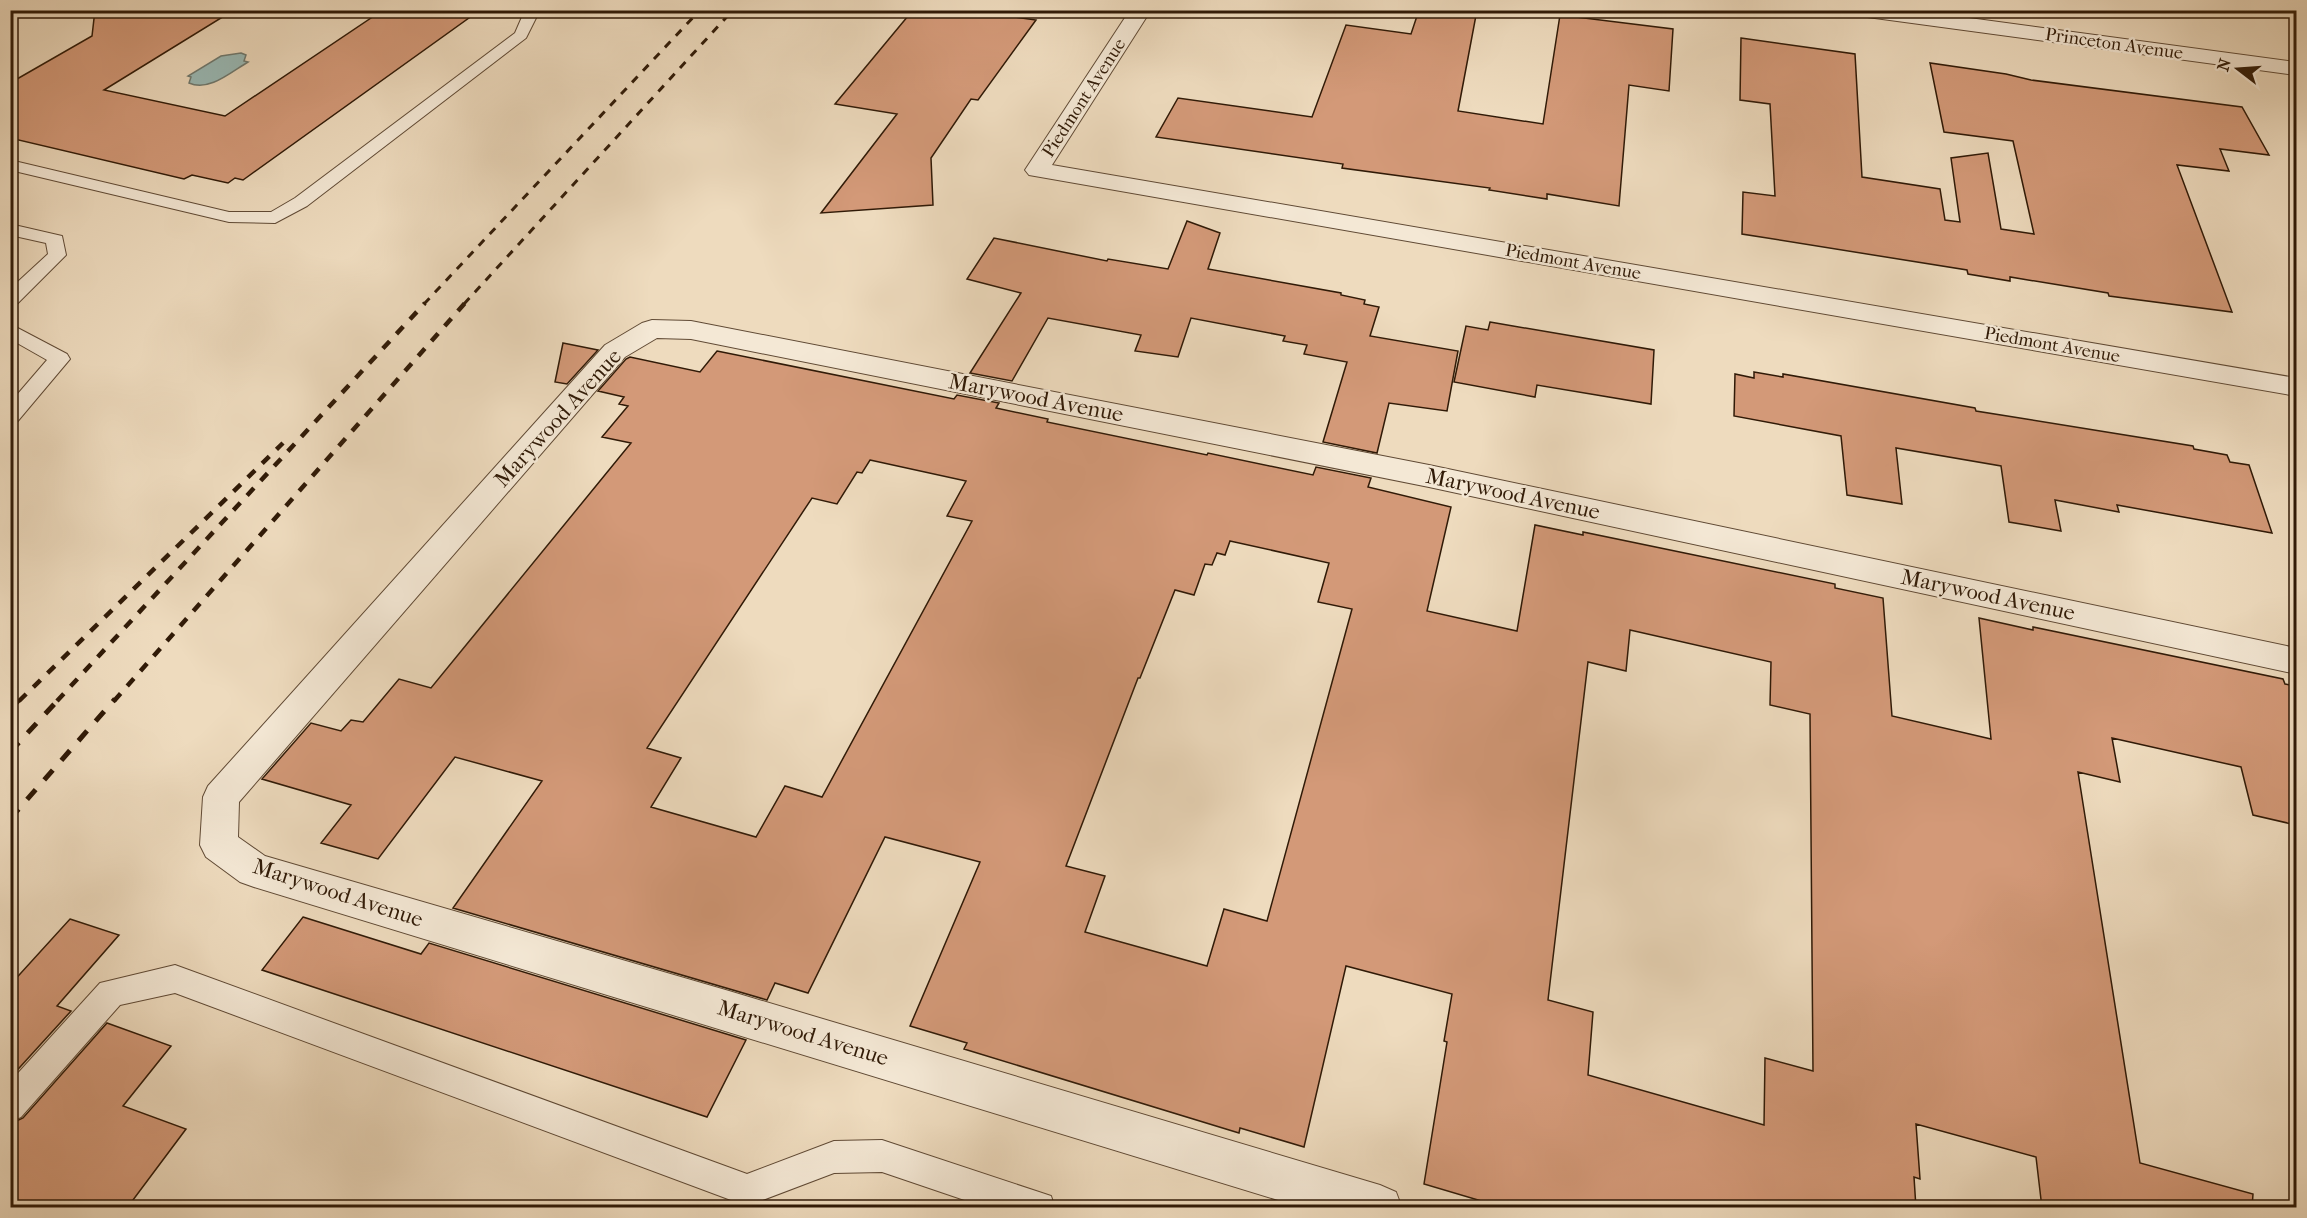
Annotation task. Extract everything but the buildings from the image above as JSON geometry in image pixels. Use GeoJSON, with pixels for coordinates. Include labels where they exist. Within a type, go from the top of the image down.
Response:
{"type":"FeatureCollection","features":[{"type":"Feature","properties":{"kind":"street","name":"Piedmont Avenue"},"geometry":{"type":"LineString","coordinates":[[1141,10],[1037,170],[2296,387]]}},
{"type":"Feature","properties":{"kind":"street","name":"Princeton Avenue"},"geometry":{"type":"LineString","coordinates":[[1860,10],[2296,69]]}},
{"type":"Feature","properties":{"kind":"street","name":"Marywood Avenue"},"geometry":{"type":"LineString","coordinates":[[1380,1208],[254,870],[219,845],[221,797],[615,351],[652,329],[691,330],[1417,473],[2296,661]]}},
{"type":"Feature","properties":{"kind":"lane"},"geometry":{"type":"LineString","coordinates":[[10,165],[229,217],[275,218],[301,202],[521,35],[533,10]]}},
{"type":"Feature","properties":{"kind":"lane"},"geometry":{"type":"LineString","coordinates":[[10,229],[55,240],[57,255],[10,300]]}},
{"type":"Feature","properties":{"kind":"lane"},"geometry":{"type":"LineString","coordinates":[[10,330],[60,359],[10,417]]}},
{"type":"Feature","properties":{"kind":"lane"},"geometry":{"type":"LineString","coordinates":[[10,1106],[111,993],[175,979],[747,1190],[834,1157],[882,1156],[1039,1208]]}},
{"type":"Feature","properties":{"kind":"water"},"geometry":{"type":"Polygon","coordinates":[[[241,53],[246,55],[244,61],[248,62],[227,75],[204,85],[189,83],[191,77],[188,76],[221,56],[241,53]]]}},
{"type":"Feature","properties":{"kind":"railway"},"geometry":{"type":"LineString","coordinates":[[424,304],[700,10]]}},
{"type":"Feature","properties":{"kind":"railway"},"geometry":{"type":"LineString","coordinates":[[464,304],[733,10]]}},
{"type":"Feature","properties":{"kind":"railway"},"geometry":{"type":"LineString","coordinates":[[57,701],[425,303]]}},
{"type":"Feature","properties":{"kind":"railway"},"geometry":{"type":"LineString","coordinates":[[114,701],[465,303]]}},
{"type":"Feature","properties":{"kind":"railway"},"geometry":{"type":"LineString","coordinates":[[19,701],[283,443]]}},
{"type":"Feature","properties":{"kind":"railway"},"geometry":{"type":"LineString","coordinates":[[10,709],[20,699]]}},
{"type":"Feature","properties":{"kind":"railway"},"geometry":{"type":"LineString","coordinates":[[10,752],[59,699]]}},
{"type":"Feature","properties":{"kind":"railway"},"geometry":{"type":"LineString","coordinates":[[10,819],[115,699]]}}]}
